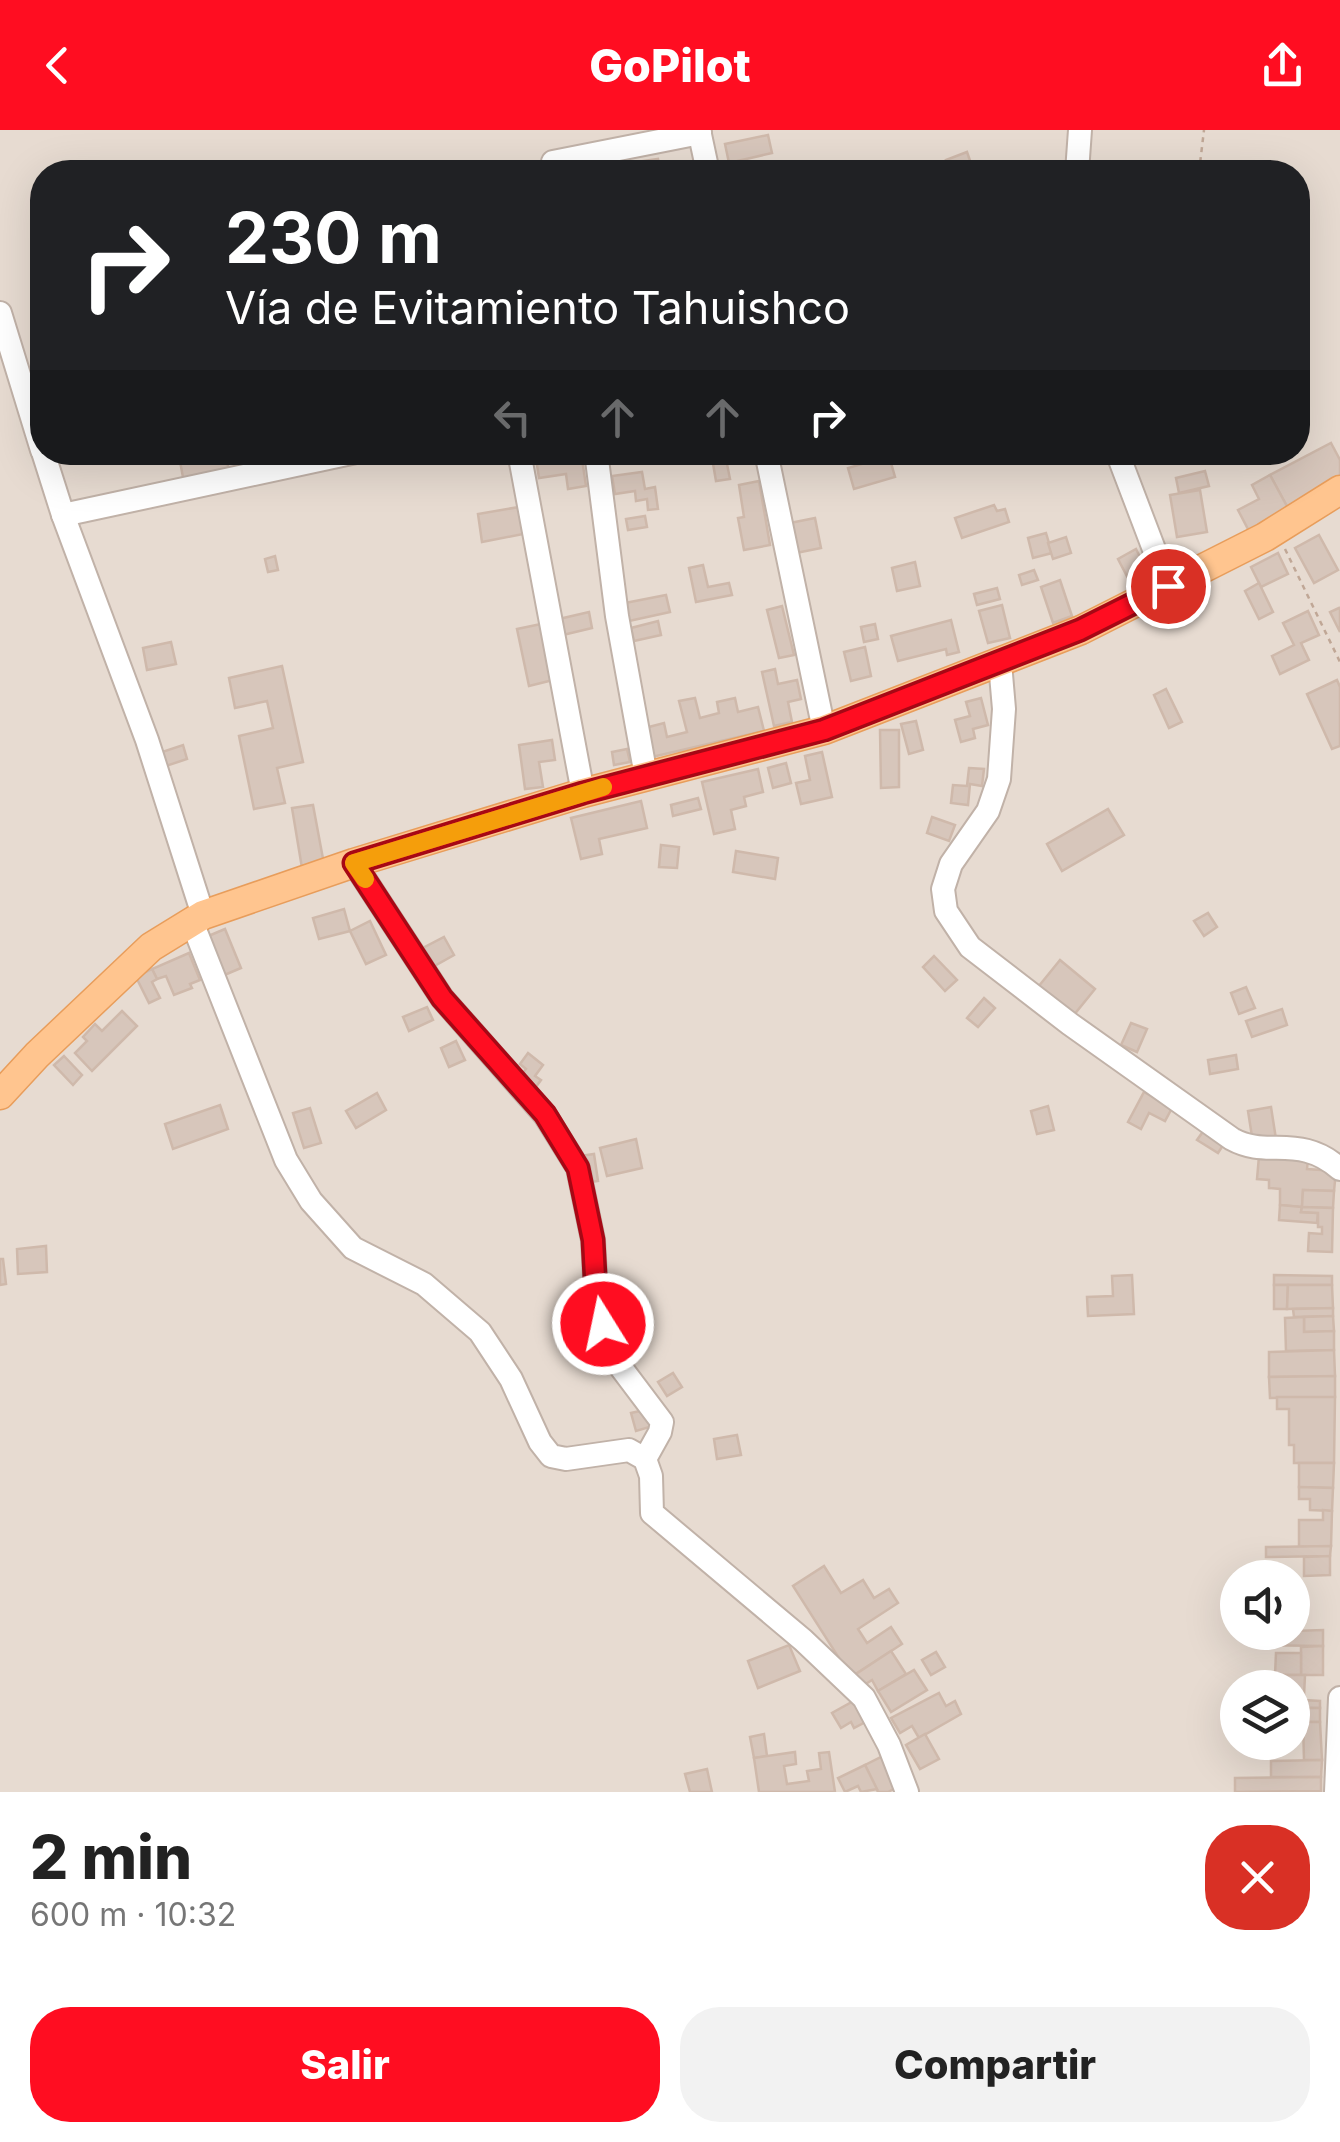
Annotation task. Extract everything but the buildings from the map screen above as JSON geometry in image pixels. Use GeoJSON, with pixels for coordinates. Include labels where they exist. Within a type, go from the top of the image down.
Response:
{"type":"FeatureCollection","features":[{"type":"Feature","properties":{"kind":"main road"},"geometry":{"type":"LineString","coordinates":[[0,1096],[37,1055],[151,947],[198,918],[354,863],[583,793],[824,730],[1080,630],[1276,530],[1340,490]]}},
{"type":"Feature","properties":{"kind":"street"},"geometry":{"type":"LineString","coordinates":[[1078,160],[1080,130]]}},
{"type":"Feature","properties":{"kind":"street"},"geometry":{"type":"LineString","coordinates":[[562,160],[699,131],[705,160]]}},
{"type":"Feature","properties":{"kind":"street"},"geometry":{"type":"LineString","coordinates":[[0,313],[30,409]]}},
{"type":"Feature","properties":{"kind":"street"},"geometry":{"type":"LineString","coordinates":[[47,465],[147,740],[198,918],[286,1160],[311,1201],[353,1248],[424,1284],[480,1332],[511,1378],[540,1442],[551,1456],[566,1458],[630,1450],[644,1459],[651,1476],[652,1513],[803,1640],[864,1698],[889,1745],[907,1792]]}},
{"type":"Feature","properties":{"kind":"street"},"geometry":{"type":"LineString","coordinates":[[63,515],[296,465]]}},
{"type":"Feature","properties":{"kind":"street"},"geometry":{"type":"LineString","coordinates":[[521,465],[583,793]]}},
{"type":"Feature","properties":{"kind":"street"},"geometry":{"type":"LineString","coordinates":[[598,465],[617,616],[646,776]]}},
{"type":"Feature","properties":{"kind":"street"},"geometry":{"type":"LineString","coordinates":[[769,465],[824,730]]}},
{"type":"Feature","properties":{"kind":"street"},"geometry":{"type":"LineString","coordinates":[[1121,465],[1168,586]]}},
{"type":"Feature","properties":{"kind":"street"},"geometry":{"type":"LineString","coordinates":[[1000,663],[1004,709],[999,780],[988,811],[950,864],[942,889],[946,911],[970,947],[1070,1024],[1232,1138],[1250,1147],[1308,1149],[1340,1169]]}},
{"type":"Feature","properties":{"kind":"street"},"geometry":{"type":"LineString","coordinates":[[354,863],[442,998],[545,1114],[578,1168],[593,1240],[596,1295],[610,1354],[662,1422],[644,1459]]}},
{"type":"Feature","properties":{"kind":"street"},"geometry":{"type":"LineString","coordinates":[[1336,1792],[1340,1698]]}},
{"type":"Feature","properties":{"kind":"path"},"geometry":{"type":"LineString","coordinates":[[1200,160],[1204,130]]}},
{"type":"Feature","properties":{"kind":"path"},"geometry":{"type":"LineString","coordinates":[[1276,530],[1340,662]]}},
{"type":"Feature","properties":{"kind":"shaded area"},"geometry":{"type":"Polygon","coordinates":[[[0,130],[1340,130],[1340,1792],[0,1792],[0,130]]]}},
{"type":"Feature","properties":{"kind":"slow traffic"},"geometry":{"type":"LineString","coordinates":[[365,879],[354,863],[603,787]]}},
{"type":"Feature","properties":{"kind":"route"},"geometry":{"type":"LineString","coordinates":[[603,1324],[596,1295],[593,1240],[578,1168],[545,1114],[442,998],[354,863],[583,793],[824,730],[1080,630],[1168,586]]}}]}
